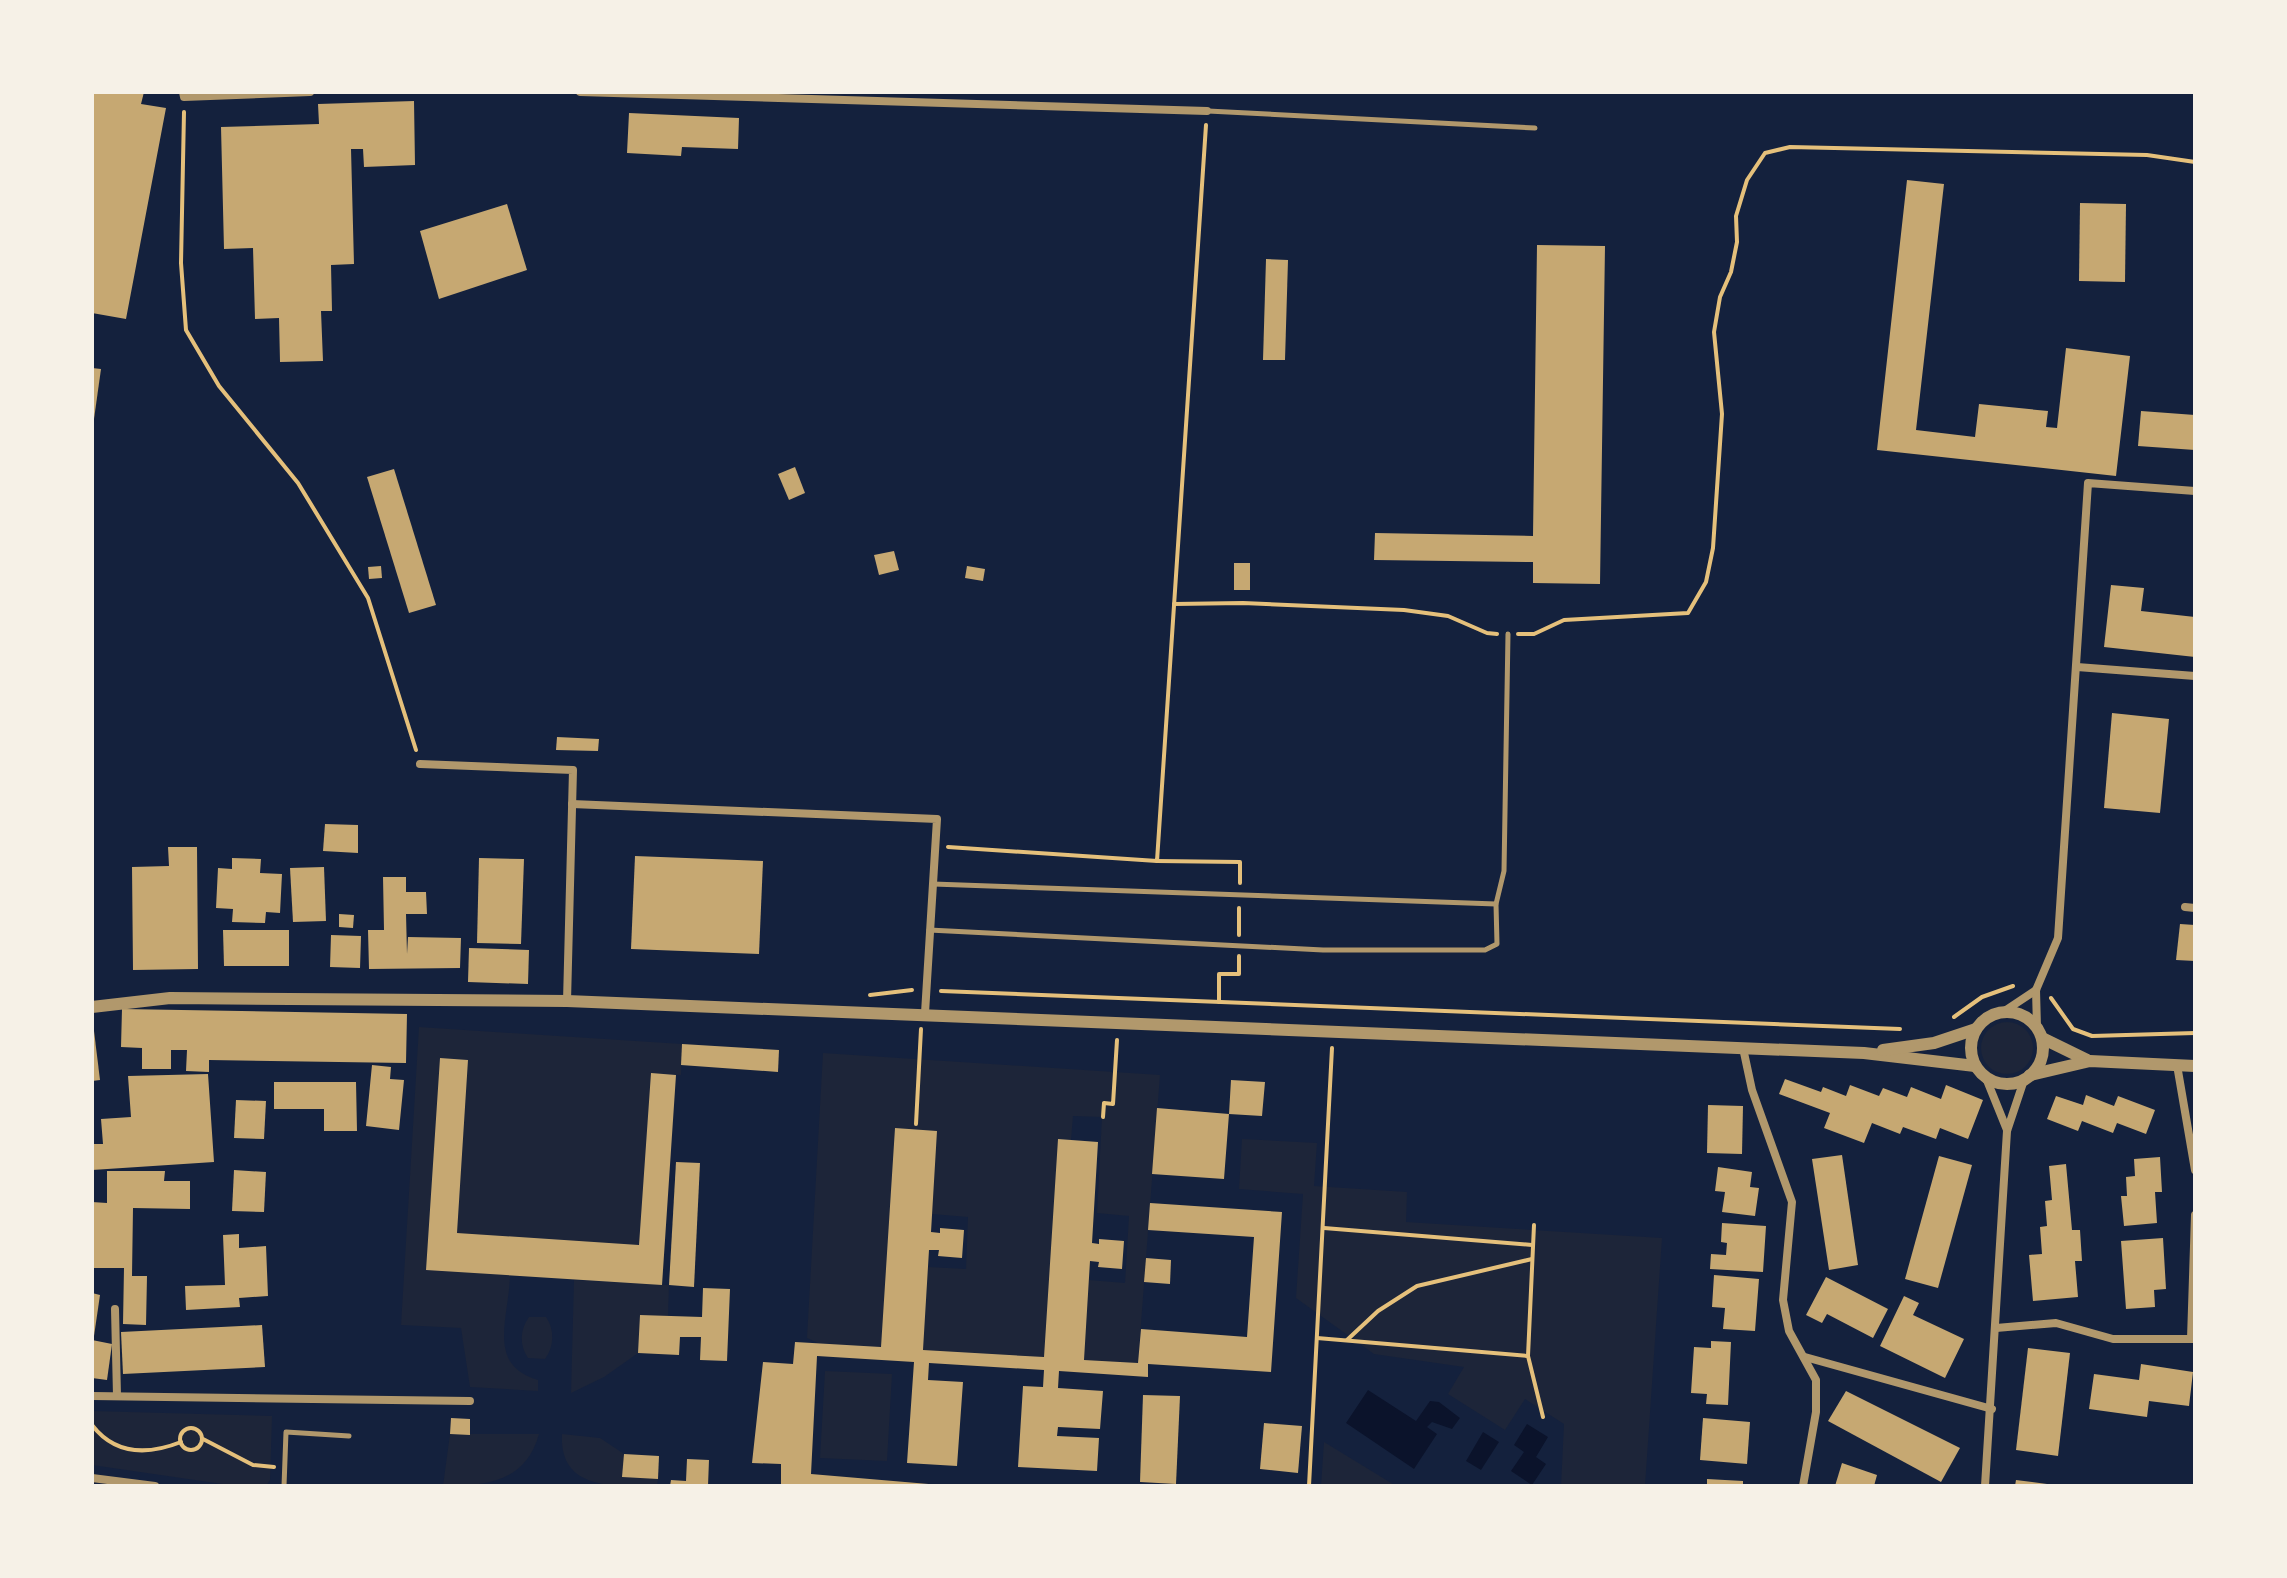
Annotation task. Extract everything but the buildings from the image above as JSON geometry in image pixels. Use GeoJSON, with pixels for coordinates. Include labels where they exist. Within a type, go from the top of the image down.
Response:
{"type":"FeatureCollection","features":[{"type":"Feature","properties":{"kind":"street"},"geometry":{"type":"LineString","coordinates":[[184,95],[310,92]]}},
{"type":"Feature","properties":{"kind":"street"},"geometry":{"type":"LineString","coordinates":[[580,92],[1207,111]]}},
{"type":"Feature","properties":{"kind":"street"},"geometry":{"type":"LineString","coordinates":[[1985,1486],[2007,1131],[2027,1077],[2041,1058],[2036,990],[2058,938],[2088,483],[2195,491]]}},
{"type":"Feature","properties":{"kind":"street"},"geometry":{"type":"LineString","coordinates":[[2077,667],[2195,676]]}},
{"type":"Feature","properties":{"kind":"street"},"geometry":{"type":"LineString","coordinates":[[420,764],[573,770],[567,1001]]}},
{"type":"Feature","properties":{"kind":"street"},"geometry":{"type":"LineString","coordinates":[[572,804],[937,819],[925,1013]]}},
{"type":"Feature","properties":{"kind":"street"},"geometry":{"type":"LineString","coordinates":[[2185,907],[2195,908]]}},
{"type":"Feature","properties":{"kind":"street"},"geometry":{"type":"LineString","coordinates":[[1864,1053],[1934,1043],[1976,1029],[1992,1015],[2003,1012],[2036,990]]}},
{"type":"Feature","properties":{"kind":"street"},"geometry":{"type":"LineString","coordinates":[[92,1007],[170,998],[567,1001],[1864,1053],[1975,1066]]}},
{"type":"Feature","properties":{"kind":"street"},"geometry":{"type":"LineString","coordinates":[[2003,1012],[2022,1015],[2039,1033],[2090,1061]]}},
{"type":"Feature","properties":{"kind":"street"},"geometry":{"type":"LineString","coordinates":[[1976,1029],[1970,1047],[1975,1066],[1986,1078],[2007,1131]]}},
{"type":"Feature","properties":{"kind":"street"},"geometry":{"type":"LineString","coordinates":[[1743,1048],[1752,1090],[1792,1202],[1783,1300],[1789,1331],[1816,1380],[1816,1412],[1803,1486]]}},
{"type":"Feature","properties":{"kind":"street"},"geometry":{"type":"LineString","coordinates":[[1986,1078],[2005,1084],[2090,1061],[2195,1066]]}},
{"type":"Feature","properties":{"kind":"street"},"geometry":{"type":"LineString","coordinates":[[2177,1065],[2195,1170]]}},
{"type":"Feature","properties":{"kind":"street"},"geometry":{"type":"LineString","coordinates":[[1996,1328],[2056,1323],[2113,1339],[2193,1339],[2195,1215]]}},
{"type":"Feature","properties":{"kind":"street"},"geometry":{"type":"LineString","coordinates":[[115,1309],[117,1396]]}},
{"type":"Feature","properties":{"kind":"street"},"geometry":{"type":"LineString","coordinates":[[1805,1357],[1992,1409]]}},
{"type":"Feature","properties":{"kind":"street"},"geometry":{"type":"LineString","coordinates":[[92,1396],[470,1401]]}},
{"type":"Feature","properties":{"kind":"street"},"geometry":{"type":"LineString","coordinates":[[92,1478],[155,1486]]}},
{"type":"Feature","properties":{"kind":"lane"},"geometry":{"type":"LineString","coordinates":[[1207,111],[1535,128]]}},
{"type":"Feature","properties":{"kind":"lane"},"geometry":{"type":"LineString","coordinates":[[929,930],[1239,945],[1485,950],[1497,944],[1496,904],[1504,871],[1508,634]]}},
{"type":"Feature","properties":{"kind":"lane"},"geometry":{"type":"LineString","coordinates":[[932,883],[1496,904]]}},
{"type":"Feature","properties":{"kind":"lane"},"geometry":{"type":"LineString","coordinates":[[284,1486],[286,1432],[349,1436]]}},
{"type":"Feature","properties":{"kind":"path"},"geometry":{"type":"LineString","coordinates":[[184,95],[181,263],[186,330],[219,386],[298,483],[368,598],[420,764]]}},
{"type":"Feature","properties":{"kind":"path"},"geometry":{"type":"LineString","coordinates":[[1157,861],[1207,111]]}},
{"type":"Feature","properties":{"kind":"path"},"geometry":{"type":"LineString","coordinates":[[1174,604],[1243,603],[1404,610],[1448,616],[1487,633],[1508,634],[1534,634],[1564,620],[1688,613],[1706,582],[1713,548],[1722,414],[1714,332],[1720,297],[1737,242],[1736,216],[1747,180],[1765,153],[1790,147],[2147,155],[2195,162]]}},
{"type":"Feature","properties":{"kind":"path"},"geometry":{"type":"LineString","coordinates":[[933,846],[1157,861],[1240,862],[1239,974],[1219,974],[1219,1002]]}},
{"type":"Feature","properties":{"kind":"path"},"geometry":{"type":"LineString","coordinates":[[1948,1020],[1982,997],[2023,981],[2052,998],[2073,1029],[2092,1036],[2195,1033]]}},
{"type":"Feature","properties":{"kind":"path"},"geometry":{"type":"LineString","coordinates":[[856,997],[897,989],[1903,1029]]}},
{"type":"Feature","properties":{"kind":"path"},"geometry":{"type":"LineString","coordinates":[[1103,1117],[1104,1103],[1113,1104],[1118,1022]]}},
{"type":"Feature","properties":{"kind":"path"},"geometry":{"type":"LineString","coordinates":[[908,1029],[921,1029],[916,1124]]}},
{"type":"Feature","properties":{"kind":"path"},"geometry":{"type":"LineString","coordinates":[[1309,1486],[1332,1048]]}},
{"type":"Feature","properties":{"kind":"path"},"geometry":{"type":"LineString","coordinates":[[1534,1225],[1528,1356],[1543,1417]]}},
{"type":"Feature","properties":{"kind":"path"},"geometry":{"type":"LineString","coordinates":[[1324,1228],[1532,1245]]}},
{"type":"Feature","properties":{"kind":"path"},"geometry":{"type":"LineString","coordinates":[[1347,1340],[1378,1311],[1417,1286],[1532,1259]]}},
{"type":"Feature","properties":{"kind":"path"},"geometry":{"type":"LineString","coordinates":[[1317,1338],[1528,1356]]}},
{"type":"Feature","properties":{"kind":"path"},"geometry":{"type":"LineString","coordinates":[[92,1425],[121,1449],[162,1449],[181,1442]]}},
{"type":"Feature","properties":{"kind":"path"},"geometry":{"type":"LineString","coordinates":[[181,1442],[183,1431],[197,1429],[203,1439],[253,1465],[271,1467]]}},
{"type":"Feature","properties":{"kind":"path"},"geometry":{"type":"LineString","coordinates":[[181,1442],[188,1450],[195,1450],[203,1439]]}},
{"type":"Feature","properties":{"kind":"shaded area"},"geometry":{"type":"Polygon","coordinates":[[[2007,1022],[2025,1030],[2033,1048],[2025,1066],[2007,1074],[1989,1066],[1981,1048],[1989,1030],[2007,1022]]]}},
{"type":"Feature","properties":{"kind":"shaded area"},"geometry":{"type":"Polygon","coordinates":[[[419,1027],[682,1044],[681,1075],[651,1074],[639,1245],[457,1233],[468,1060],[440,1058],[426,1269],[510,1275],[504,1338],[506,1352],[522,1373],[538,1380],[538,1391],[470,1387],[461,1328],[401,1325],[419,1027]]]}},
{"type":"Feature","properties":{"kind":"shaded area"},"geometry":{"type":"Polygon","coordinates":[[[823,1053],[1160,1075],[1138,1363],[1084,1360],[1089,1280],[1125,1283],[1129,1216],[1097,1213],[1102,1117],[1073,1116],[1071,1140],[1058,1139],[1044,1357],[923,1350],[928,1267],[966,1269],[968,1217],[932,1214],[937,1131],[895,1128],[881,1347],[818,1343],[807,1338],[823,1053]]]}},
{"type":"Feature","properties":{"kind":"shaded area"},"geometry":{"type":"Polygon","coordinates":[[[1242,1139],[1317,1143],[1314,1186],[1407,1192],[1406,1222],[1662,1238],[1645,1486],[1561,1486],[1564,1424],[1525,1399],[1505,1430],[1448,1394],[1464,1367],[1374,1354],[1296,1298],[1303,1194],[1239,1189],[1242,1139]]]}},
{"type":"Feature","properties":{"kind":"shaded area"},"geometry":{"type":"Polygon","coordinates":[[[574,1280],[669,1285],[668,1316],[640,1315],[638,1353],[604,1377],[571,1393],[574,1280]]]}},
{"type":"Feature","properties":{"kind":"shaded area"},"geometry":{"type":"Polygon","coordinates":[[[529,1317],[546,1317],[551,1327],[550,1349],[545,1359],[528,1358],[523,1348],[522,1332],[529,1317]]]}},
{"type":"Feature","properties":{"kind":"shaded area"},"geometry":{"type":"Polygon","coordinates":[[[825,1371],[892,1374],[887,1461],[820,1458],[825,1371]]]}},
{"type":"Feature","properties":{"kind":"shaded area"},"geometry":{"type":"Polygon","coordinates":[[[1368,1390],[1416,1421],[1430,1401],[1439,1402],[1460,1418],[1452,1429],[1432,1422],[1427,1427],[1437,1434],[1414,1469],[1346,1423],[1368,1390]]]}},
{"type":"Feature","properties":{"kind":"shaded area"},"geometry":{"type":"Polygon","coordinates":[[[92,1411],[272,1416],[270,1480],[266,1486],[236,1486],[92,1465],[92,1411]]]}},
{"type":"Feature","properties":{"kind":"shaded area"},"geometry":{"type":"Polygon","coordinates":[[[1527,1424],[1548,1437],[1536,1457],[1546,1464],[1532,1485],[1511,1471],[1524,1452],[1514,1445],[1527,1424]]]}},
{"type":"Feature","properties":{"kind":"shaded area"},"geometry":{"type":"Polygon","coordinates":[[[1483,1432],[1499,1442],[1481,1470],[1466,1461],[1483,1432]]]}},
{"type":"Feature","properties":{"kind":"shaded area"},"geometry":{"type":"Polygon","coordinates":[[[450,1434],[539,1434],[533,1450],[514,1472],[474,1485],[443,1486],[450,1434]]]}},
{"type":"Feature","properties":{"kind":"shaded area"},"geometry":{"type":"Polygon","coordinates":[[[562,1434],[600,1438],[624,1454],[623,1477],[658,1479],[657,1486],[609,1485],[580,1476],[570,1467],[564,1453],[562,1434]]]}},
{"type":"Feature","properties":{"kind":"shaded area"},"geometry":{"type":"Polygon","coordinates":[[[1324,1442],[1396,1486],[1321,1486],[1324,1442]]]}}]}
